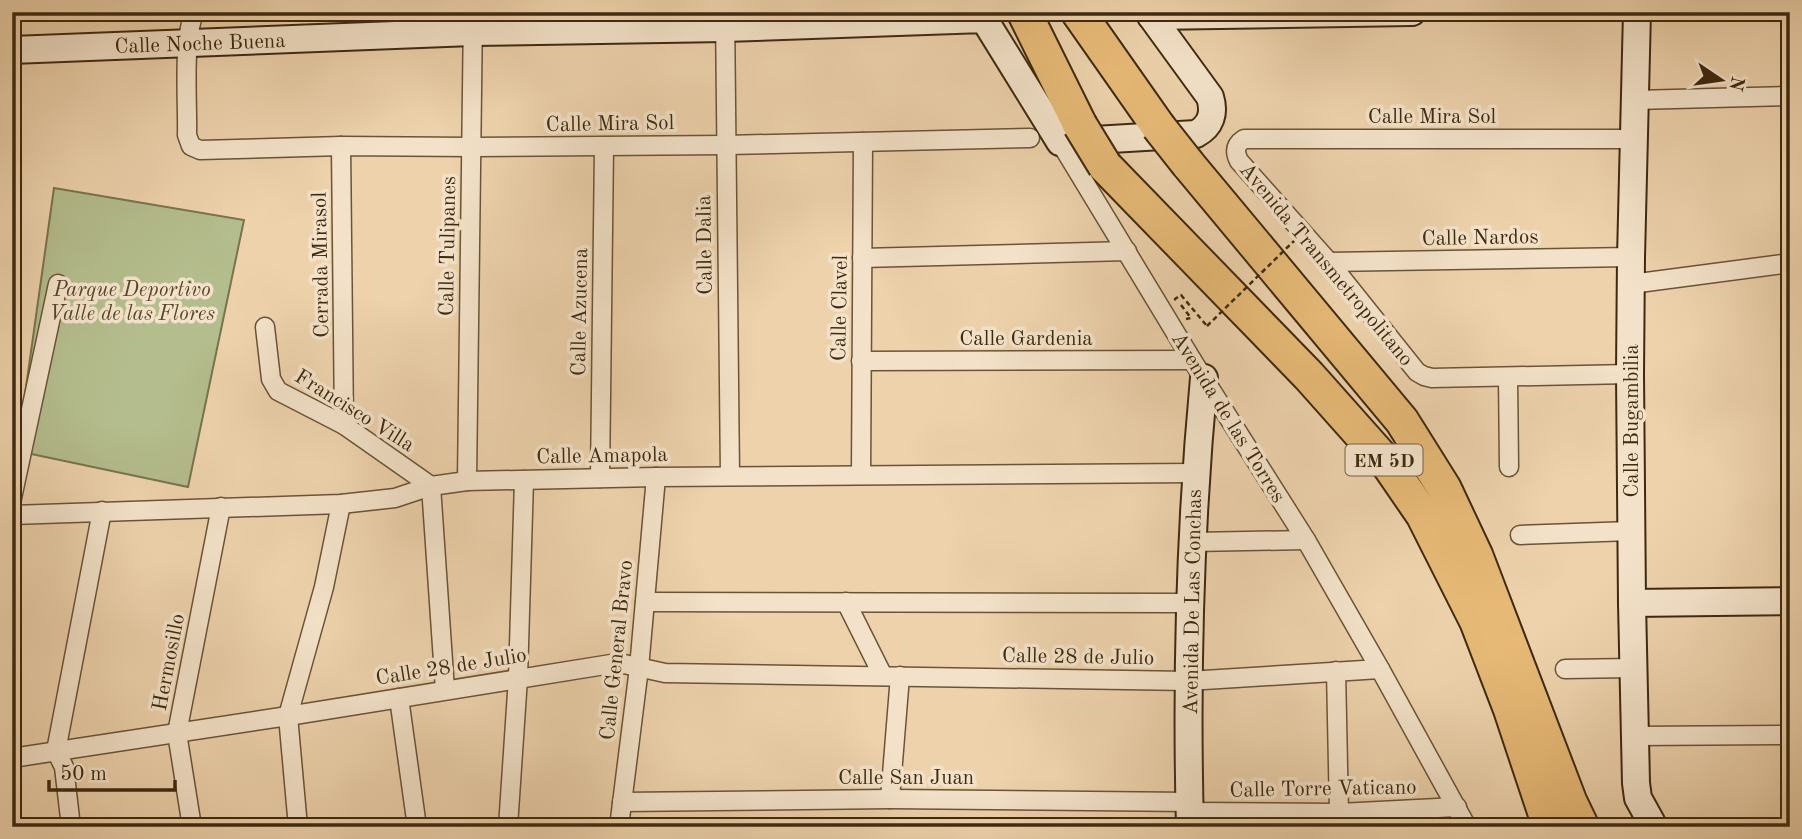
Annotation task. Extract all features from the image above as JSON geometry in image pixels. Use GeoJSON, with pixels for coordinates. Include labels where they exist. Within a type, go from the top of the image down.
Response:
{"type":"FeatureCollection","features":[{"type":"Feature","properties":{"kind":"highway","name":"EM 5D"},"geometry":{"type":"LineString","coordinates":[[1024,12],[1070,133],[1310,376],[1390,467],[1423,515],[1477,622],[1551,827]]}},
{"type":"Feature","properties":{"kind":"highway","name":"EM 5D"},"geometry":{"type":"LineString","coordinates":[[1079,12],[1158,126],[1188,164],[1402,421],[1444,488],[1476,556],[1582,827]]}},
{"type":"Feature","properties":{"kind":"street"},"geometry":{"type":"LineString","coordinates":[[188,44],[191,20],[195,12]]}},
{"type":"Feature","properties":{"kind":"street"},"geometry":{"type":"LineString","coordinates":[[1150,14],[1412,12]]}},
{"type":"Feature","properties":{"kind":"street","name":"Calle Bugambilia"},"geometry":{"type":"LineString","coordinates":[[1637,12],[1630,374],[1633,668],[1636,782],[1639,798],[1654,827]]}},
{"type":"Feature","properties":{"kind":"street"},"geometry":{"type":"LineString","coordinates":[[1070,133],[1196,134],[1205,129],[1213,108],[1210,97],[1150,14]]}},
{"type":"Feature","properties":{"kind":"street","name":"Calle Noche Buena"},"geometry":{"type":"LineString","coordinates":[[12,50],[188,44],[472,22],[982,15]]}},
{"type":"Feature","properties":{"kind":"street","name":"Avenida de las Torres"},"geometry":{"type":"LineString","coordinates":[[982,15],[1070,133],[1127,251],[1306,540],[1467,827]]}},
{"type":"Feature","properties":{"kind":"street","name":"Calle Dalia"},"geometry":{"type":"LineString","coordinates":[[725,20],[730,476]]}},
{"type":"Feature","properties":{"kind":"street","name":"Calle Tulipanes"},"geometry":{"type":"LineString","coordinates":[[467,481],[472,22]]}},
{"type":"Feature","properties":{"kind":"street","name":"Calle Mira Sol"},"geometry":{"type":"LineString","coordinates":[[188,44],[187,135],[191,146],[200,150],[341,146],[604,147],[1030,138]]}},
{"type":"Feature","properties":{"kind":"street"},"geometry":{"type":"LineString","coordinates":[[1635,100],[1790,96]]}},
{"type":"Feature","properties":{"kind":"street","name":"Calle Mira Sol"},"geometry":{"type":"LineString","coordinates":[[1236,148],[1244,139],[1633,139]]}},
{"type":"Feature","properties":{"kind":"street","name":"Calle Clavel"},"geometry":{"type":"LineString","coordinates":[[861,475],[863,142]]}},
{"type":"Feature","properties":{"kind":"street","name":"Cerrada Mirasol"},"geometry":{"type":"LineString","coordinates":[[341,146],[344,425]]}},
{"type":"Feature","properties":{"kind":"street","name":"Calle Azucena"},"geometry":{"type":"LineString","coordinates":[[600,478],[604,147]]}},
{"type":"Feature","properties":{"kind":"street","name":"Avenida Transmetropolitano"},"geometry":{"type":"LineString","coordinates":[[1236,148],[1239,161],[1329,262],[1417,372],[1432,378],[1508,377]]}},
{"type":"Feature","properties":{"kind":"street"},"geometry":{"type":"LineString","coordinates":[[862,258],[1127,251]]}},
{"type":"Feature","properties":{"kind":"street","name":"Calle Nardos"},"geometry":{"type":"LineString","coordinates":[[1329,262],[1631,257]]}},
{"type":"Feature","properties":{"kind":"street"},"geometry":{"type":"LineString","coordinates":[[1631,284],[1790,263]]}},
{"type":"Feature","properties":{"kind":"street"},"geometry":{"type":"LineString","coordinates":[[12,498],[58,284]]}},
{"type":"Feature","properties":{"kind":"street","name":"Francisco Villa"},"geometry":{"type":"LineString","coordinates":[[265,327],[271,379],[278,391],[344,425],[430,486]]}},
{"type":"Feature","properties":{"kind":"street","name":"Calle Gardenia"},"geometry":{"type":"LineString","coordinates":[[861,361],[1198,369]]}},
{"type":"Feature","properties":{"kind":"street","name":"Avenida De Las Conchas"},"geometry":{"type":"LineString","coordinates":[[1190,813],[1188,681],[1198,369]]}},
{"type":"Feature","properties":{"kind":"street"},"geometry":{"type":"LineString","coordinates":[[1509,467],[1508,377],[1630,374]]}},
{"type":"Feature","properties":{"kind":"street","name":"Calle Amapola"},"geometry":{"type":"LineString","coordinates":[[12,515],[341,504],[395,498],[430,486],[467,481],[730,476],[1195,473]]}},
{"type":"Feature","properties":{"kind":"street","name":"Calle General Bravo"},"geometry":{"type":"LineString","coordinates":[[619,827],[639,668],[656,477]]}},
{"type":"Feature","properties":{"kind":"street"},"geometry":{"type":"LineString","coordinates":[[508,827],[518,678],[524,480]]}},
{"type":"Feature","properties":{"kind":"street"},"geometry":{"type":"LineString","coordinates":[[430,486],[445,690]]}},
{"type":"Feature","properties":{"kind":"street"},"geometry":{"type":"LineString","coordinates":[[298,827],[288,716],[324,586],[341,504]]}},
{"type":"Feature","properties":{"kind":"street","name":"Hermosillo"},"geometry":{"type":"LineString","coordinates":[[192,827],[177,733],[222,507]]}},
{"type":"Feature","properties":{"kind":"street"},"geometry":{"type":"LineString","coordinates":[[71,827],[64,767],[56,751],[102,511]]}},
{"type":"Feature","properties":{"kind":"street"},"geometry":{"type":"LineString","coordinates":[[1520,535],[1631,531]]}},
{"type":"Feature","properties":{"kind":"street"},"geometry":{"type":"LineString","coordinates":[[1193,542],[1306,540]]}},
{"type":"Feature","properties":{"kind":"street"},"geometry":{"type":"LineString","coordinates":[[645,601],[1191,603]]}},
{"type":"Feature","properties":{"kind":"street"},"geometry":{"type":"LineString","coordinates":[[1632,603],[1790,601]]}},
{"type":"Feature","properties":{"kind":"street"},"geometry":{"type":"LineString","coordinates":[[846,602],[891,676],[890,799]]}},
{"type":"Feature","properties":{"kind":"street","name":"Calle 28 de Julio"},"geometry":{"type":"LineString","coordinates":[[12,758],[611,664],[624,664],[665,673],[1188,681],[1380,669]]}},
{"type":"Feature","properties":{"kind":"street"},"geometry":{"type":"LineString","coordinates":[[1565,670],[1633,668]]}},
{"type":"Feature","properties":{"kind":"street"},"geometry":{"type":"LineString","coordinates":[[1336,671],[1339,813]]}},
{"type":"Feature","properties":{"kind":"street"},"geometry":{"type":"LineString","coordinates":[[399,698],[417,827]]}},
{"type":"Feature","properties":{"kind":"street"},"geometry":{"type":"LineString","coordinates":[[1635,736],[1790,735]]}},
{"type":"Feature","properties":{"kind":"street","name":"Calle San Juan"},"geometry":{"type":"LineString","coordinates":[[622,802],[890,799],[1190,813]]}},
{"type":"Feature","properties":{"kind":"street","name":"Calle Torre Vaticano"},"geometry":{"type":"LineString","coordinates":[[1190,813],[1339,813],[1457,807]]}},
{"type":"Feature","properties":{"kind":"path"},"geometry":{"type":"LineString","coordinates":[[1159,304],[1188,320],[1191,318],[1175,299],[1181,295],[1207,326],[1299,236]]}},
{"type":"Feature","properties":{"kind":"green space","name":"Parque Deportivo Valle de las Flores"},"geometry":{"type":"Polygon","coordinates":[[[54,188],[244,220],[188,487],[17,451],[54,188]]]}}]}
